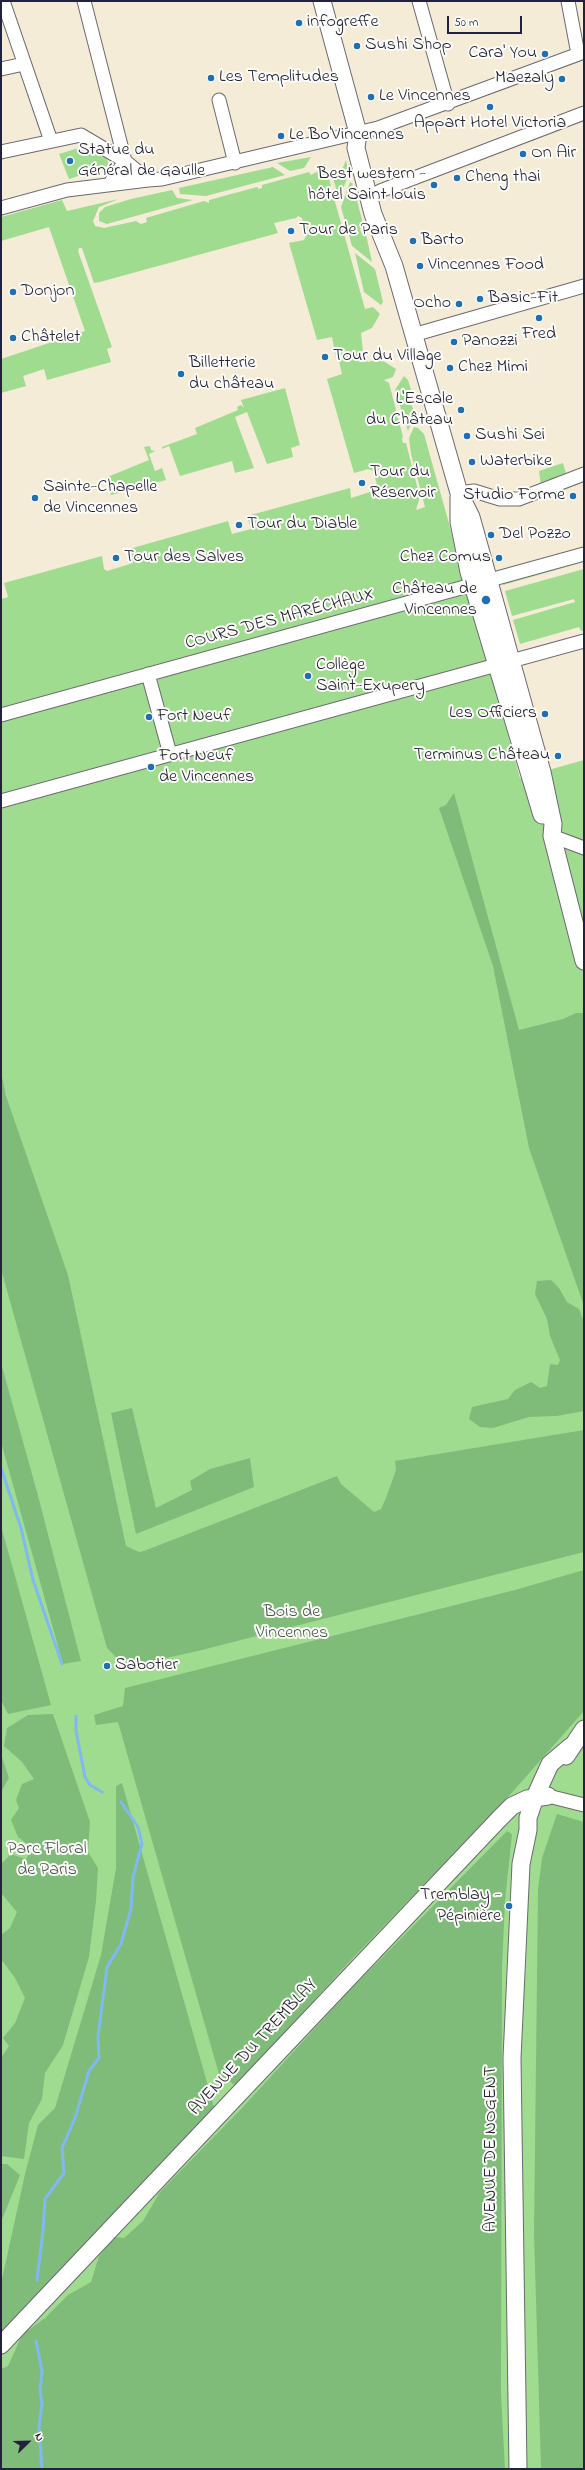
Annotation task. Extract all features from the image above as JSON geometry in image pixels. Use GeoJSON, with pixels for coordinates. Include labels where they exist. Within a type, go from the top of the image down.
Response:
{"type":"FeatureCollection","features":[{"type":"Feature","properties":{"kind":"main road"},"geometry":{"type":"LineString","coordinates":[[322,1],[358,133],[356,148],[373,214],[394,266],[459,493],[460,522],[499,664],[542,772],[553,824],[552,836],[584,961]]}},
{"type":"Feature","properties":{"kind":"main road"},"geometry":{"type":"LineString","coordinates":[[358,133],[368,145],[392,238],[394,266]]}},
{"type":"Feature","properties":{"kind":"main road","name":"AVENUE DE NOGENT"},"geometry":{"type":"LineString","coordinates":[[518,2469],[512,2058],[521,1864],[528,1830],[528,1818],[570,1747],[584,1729]]}},
{"type":"Feature","properties":{"kind":"main road","name":"AVENUE DE NOGENT"},"geometry":{"type":"LineString","coordinates":[[541,1797],[550,1764],[570,1747]]}},
{"type":"Feature","properties":{"kind":"main road"},"geometry":{"type":"LineString","coordinates":[[512,1806],[550,1764]]}},
{"type":"Feature","properties":{"kind":"main road","name":"AVENUE DU TREMBLAY"},"geometry":{"type":"LineString","coordinates":[[1,2345],[512,1806],[541,1797]]}},
{"type":"Feature","properties":{"kind":"street"},"geometry":{"type":"LineString","coordinates":[[3,1],[51,141]]}},
{"type":"Feature","properties":{"kind":"street"},"geometry":{"type":"LineString","coordinates":[[84,1],[125,161],[109,185]]}},
{"type":"Feature","properties":{"kind":"street"},"geometry":{"type":"LineString","coordinates":[[419,1],[448,104]]}},
{"type":"Feature","properties":{"kind":"street"},"geometry":{"type":"LineString","coordinates":[[1,208],[67,190],[148,180],[235,163],[358,133],[448,104],[581,53],[568,1]]}},
{"type":"Feature","properties":{"kind":"street"},"geometry":{"type":"LineString","coordinates":[[1,70],[24,64]]}},
{"type":"Feature","properties":{"kind":"street"},"geometry":{"type":"LineString","coordinates":[[219,100],[235,163]]}},
{"type":"Feature","properties":{"kind":"street"},"geometry":{"type":"LineString","coordinates":[[380,191],[584,113]]}},
{"type":"Feature","properties":{"kind":"street"},"geometry":{"type":"LineString","coordinates":[[1,152],[81,135],[125,161],[148,180]]}},
{"type":"Feature","properties":{"kind":"street"},"geometry":{"type":"LineString","coordinates":[[413,335],[584,286]]}},
{"type":"Feature","properties":{"kind":"street"},"geometry":{"type":"LineString","coordinates":[[459,493],[474,491],[500,499],[519,499],[584,474]]}},
{"type":"Feature","properties":{"kind":"street","name":"COURS DES MARÉCHAUX"},"geometry":{"type":"LineString","coordinates":[[1,715],[477,585],[584,554]]}},
{"type":"Feature","properties":{"kind":"street"},"geometry":{"type":"LineString","coordinates":[[1,800],[584,641]]}},
{"type":"Feature","properties":{"kind":"street"},"geometry":{"type":"LineString","coordinates":[[148,674],[170,754]]}},
{"type":"Feature","properties":{"kind":"street"},"geometry":{"type":"LineString","coordinates":[[552,836],[584,848]]}},
{"type":"Feature","properties":{"kind":"street"},"geometry":{"type":"LineString","coordinates":[[541,1797],[584,1805]]}},
{"type":"Feature","properties":{"kind":"green space"},"geometry":{"type":"Polygon","coordinates":[[[82,147],[107,159],[109,166],[69,179],[59,154],[82,147]]]}},
{"type":"Feature","properties":{"kind":"green space"},"geometry":{"type":"Polygon","coordinates":[[[311,157],[304,168],[290,171],[277,163],[311,157]]]}},
{"type":"Feature","properties":{"kind":"green space"},"geometry":{"type":"Polygon","coordinates":[[[346,160],[349,174],[339,198],[333,178],[342,170],[346,160]]]}},
{"type":"Feature","properties":{"kind":"green space"},"geometry":{"type":"Polygon","coordinates":[[[273,167],[285,175],[206,196],[180,194],[179,188],[273,167]]]}},
{"type":"Feature","properties":{"kind":"green space","name":"Bois de Vincennes"},"geometry":{"type":"Polygon","coordinates":[[[322,169],[328,175],[331,186],[329,187],[330,191],[332,191],[365,309],[373,307],[380,314],[372,328],[361,333],[363,352],[368,362],[380,359],[396,369],[393,377],[384,380],[389,383],[403,437],[403,443],[406,443],[418,490],[419,500],[416,510],[425,507],[411,454],[409,438],[414,427],[418,428],[424,434],[520,778],[584,760],[584,2469],[1,2469],[1,599],[8,597],[4,583],[102,556],[104,569],[107,571],[133,563],[129,549],[228,521],[232,534],[251,529],[247,516],[350,488],[351,498],[373,491],[375,492],[378,488],[373,471],[368,469],[354,473],[327,379],[342,374],[339,361],[336,358],[332,337],[317,340],[289,243],[304,240],[306,236],[302,218],[298,216],[296,218],[274,223],[278,233],[94,283],[82,248],[79,248],[78,251],[112,347],[107,349],[111,362],[47,380],[44,369],[23,376],[26,386],[1,393],[1,359],[85,331],[49,227],[1,241],[1,217],[62,200],[67,211],[119,199],[99,207],[93,221],[95,226],[104,228],[136,221],[141,224],[147,222],[146,218],[204,201],[209,203],[209,200],[257,187],[259,189],[262,188],[262,185],[309,172],[311,175],[322,169]]]}},
{"type":"Feature","properties":{"kind":"green space"},"geometry":{"type":"Polygon","coordinates":[[[350,182],[353,184],[350,188],[352,194],[355,193],[364,227],[360,229],[362,234],[366,234],[372,262],[352,246],[341,207],[350,182]]]}},
{"type":"Feature","properties":{"kind":"green space"},"geometry":{"type":"Polygon","coordinates":[[[172,190],[177,198],[193,200],[107,224],[99,221],[99,213],[105,207],[131,199],[172,190]]]}},
{"type":"Feature","properties":{"kind":"green space"},"geometry":{"type":"Polygon","coordinates":[[[355,253],[375,269],[383,302],[381,305],[364,292],[355,253]]]}},
{"type":"Feature","properties":{"kind":"green space"},"geometry":{"type":"Polygon","coordinates":[[[404,376],[408,380],[413,396],[410,400],[415,415],[408,431],[395,390],[404,376]]]}},
{"type":"Feature","properties":{"kind":"green space"},"geometry":{"type":"Polygon","coordinates":[[[285,388],[300,445],[291,448],[293,457],[267,464],[247,412],[235,417],[254,468],[235,473],[232,461],[180,476],[169,446],[162,449],[162,447],[197,434],[195,428],[238,410],[237,407],[241,405],[244,408],[241,400],[285,388]]]}},
{"type":"Feature","properties":{"kind":"green space"},"geometry":{"type":"Polygon","coordinates":[[[150,446],[151,450],[155,451],[149,454],[155,471],[162,468],[166,480],[111,495],[105,478],[149,460],[144,447],[150,446]]]}},
{"type":"Feature","properties":{"kind":"green space"},"geometry":{"type":"Polygon","coordinates":[[[563,463],[567,477],[541,487],[539,471],[563,463]]]}},
{"type":"Feature","properties":{"kind":"green space"},"geometry":{"type":"Polygon","coordinates":[[[584,559],[584,562],[503,585],[502,582],[584,559]]]}},
{"type":"Feature","properties":{"kind":"green space"},"geometry":{"type":"Polygon","coordinates":[[[584,569],[584,630],[581,631],[579,627],[520,644],[513,620],[575,602],[574,599],[512,616],[505,591],[584,569]]]}},
{"type":"Feature","properties":{"kind":"green space"},"geometry":{"type":"Polygon","coordinates":[[[454,793],[519,1030],[563,1019],[576,1013],[584,1013],[584,1306],[529,1148],[493,966],[439,808],[446,805],[454,793]]]}},
{"type":"Feature","properties":{"kind":"green space"},"geometry":{"type":"Polygon","coordinates":[[[1,1072],[6,1096],[68,1275],[126,1546],[139,1552],[144,1551],[337,1476],[341,1484],[374,1512],[381,1509],[386,1498],[396,1470],[395,1461],[584,1430],[584,1552],[202,1650],[126,1667],[107,1648],[1,1269],[1,1072]]]}},
{"type":"Feature","properties":{"kind":"green space"},"geometry":{"type":"Polygon","coordinates":[[[551,1280],[559,1288],[567,1302],[579,1309],[584,1322],[584,1411],[557,1416],[529,1417],[493,1428],[480,1427],[469,1419],[472,1407],[508,1399],[515,1390],[531,1382],[540,1388],[547,1386],[550,1364],[558,1365],[560,1360],[550,1336],[547,1319],[535,1294],[537,1281],[551,1280]]]}},
{"type":"Feature","properties":{"kind":"green space"},"geometry":{"type":"Polygon","coordinates":[[[1,1363],[37,1492],[81,1661],[63,1664],[1,1442],[1,1363]]]}},
{"type":"Feature","properties":{"kind":"green space"},"geometry":{"type":"Polygon","coordinates":[[[132,1408],[156,1508],[192,1490],[190,1481],[210,1469],[250,1458],[254,1487],[136,1534],[111,1413],[132,1408]]]}},
{"type":"Feature","properties":{"kind":"green space"},"geometry":{"type":"Polygon","coordinates":[[[1,1526],[51,1705],[8,1714],[1,1700],[1,1526]]]}},
{"type":"Feature","properties":{"kind":"green space"},"geometry":{"type":"Polygon","coordinates":[[[584,1570],[584,1711],[508,1797],[350,1961],[236,2086],[219,2074],[118,1722],[96,1725],[94,1715],[123,1706],[125,1688],[515,1590],[584,1570]]]}},
{"type":"Feature","properties":{"kind":"green space","name":"Parc Floral de Paris"},"geometry":{"type":"Polygon","coordinates":[[[53,1714],[90,1822],[88,1852],[98,1868],[96,1901],[89,1957],[63,2045],[45,2073],[42,2099],[29,2123],[24,2159],[1,2156],[1,2058],[9,2046],[3,2038],[15,2023],[25,1998],[15,1978],[1,1959],[1,1935],[10,1928],[17,1912],[1,1893],[1,1864],[11,1854],[26,1859],[32,1848],[18,1837],[11,1820],[19,1808],[16,1800],[22,1784],[34,1779],[22,1762],[4,1746],[7,1728],[28,1715],[53,1714]]]}},
{"type":"Feature","properties":{"kind":"green space"},"geometry":{"type":"Polygon","coordinates":[[[1,1754],[9,1778],[1,1792],[1,1754]]]}},
{"type":"Feature","properties":{"kind":"green space"},"geometry":{"type":"Polygon","coordinates":[[[122,1783],[214,2107],[38,2293],[1,2336],[1,2284],[25,2174],[38,2125],[55,2108],[101,1955],[116,1868],[116,1786],[122,1783]]]}},
{"type":"Feature","properties":{"kind":"green space"},"geometry":{"type":"Polygon","coordinates":[[[557,1814],[584,1822],[584,2469],[541,2469],[534,2233],[538,1890],[542,1858],[557,1814]]]}},
{"type":"Feature","properties":{"kind":"green space"},"geometry":{"type":"Polygon","coordinates":[[[507,1831],[512,1834],[505,1901],[502,1968],[501,2394],[505,2469],[1,2469],[1,2369],[8,2366],[22,2335],[45,2318],[68,2295],[91,2282],[99,2256],[115,2237],[124,2238],[143,2221],[160,2192],[243,2107],[347,1993],[507,1831]]]}},
{"type":"Feature","properties":{"kind":"green space"},"geometry":{"type":"Polygon","coordinates":[[[1,2164],[7,2164],[20,2175],[1,2222],[1,2164]]]}},
{"type":"Feature","properties":{"kind":"waterway"},"geometry":{"type":"LineString","coordinates":[[1,1468],[21,1528],[33,1580],[62,1664]]}},
{"type":"Feature","properties":{"kind":"waterway"},"geometry":{"type":"LineString","coordinates":[[76,1716],[76,1731],[85,1777],[90,1785],[102,1792]]}},
{"type":"Feature","properties":{"kind":"waterway"},"geometry":{"type":"LineString","coordinates":[[37,2280],[45,2199],[64,2173],[62,2148],[75,2118],[89,2071],[99,2058],[98,2037],[107,1967],[121,1944],[131,1909],[133,1877],[142,1844],[138,1827],[121,1802]]}},
{"type":"Feature","properties":{"kind":"waterway"},"geometry":{"type":"LineString","coordinates":[[36,2341],[42,2371],[40,2391],[42,2404],[39,2426],[42,2469]]}},
{"type":"Feature","properties":{"kind":"place","name":"infogreffe"},"geometry":{"type":"Point","coordinates":[299,23]}},
{"type":"Feature","properties":{"kind":"place","name":"Sushi Shop"},"geometry":{"type":"Point","coordinates":[357,46]}},
{"type":"Feature","properties":{"kind":"place","name":"Cara' You"},"geometry":{"type":"Point","coordinates":[545,54]}},
{"type":"Feature","properties":{"kind":"place","name":"Les Templitudes"},"geometry":{"type":"Point","coordinates":[211,78]}},
{"type":"Feature","properties":{"kind":"place","name":"Maezaly"},"geometry":{"type":"Point","coordinates":[562,79]}},
{"type":"Feature","properties":{"kind":"place","name":"Le Vincennes"},"geometry":{"type":"Point","coordinates":[371,97]}},
{"type":"Feature","properties":{"kind":"place","name":"Appart Hotel Victoria"},"geometry":{"type":"Point","coordinates":[490,107]}},
{"type":"Feature","properties":{"kind":"place","name":"Le Bo'Vincennes"},"geometry":{"type":"Point","coordinates":[281,136]}},
{"type":"Feature","properties":{"kind":"place","name":"On Air"},"geometry":{"type":"Point","coordinates":[523,154]}},
{"type":"Feature","properties":{"kind":"place","name":"Statue du Général de Gaulle"},"geometry":{"type":"Point","coordinates":[70,161]}},
{"type":"Feature","properties":{"kind":"place","name":"Cheng thai"},"geometry":{"type":"Point","coordinates":[457,178]}},
{"type":"Feature","properties":{"kind":"place","name":"Best western - hôtel Saint louis"},"geometry":{"type":"Point","coordinates":[434,185]}},
{"type":"Feature","properties":{"kind":"place","name":"Tour de Paris"},"geometry":{"type":"Point","coordinates":[291,231]}},
{"type":"Feature","properties":{"kind":"place","name":"Barto"},"geometry":{"type":"Point","coordinates":[413,241]}},
{"type":"Feature","properties":{"kind":"place","name":"Vincennes Food"},"geometry":{"type":"Point","coordinates":[420,266]}},
{"type":"Feature","properties":{"kind":"place","name":"Donjon"},"geometry":{"type":"Point","coordinates":[13,292]}},
{"type":"Feature","properties":{"kind":"place","name":"Basic-Fit"},"geometry":{"type":"Point","coordinates":[480,299]}},
{"type":"Feature","properties":{"kind":"place","name":"Ocho"},"geometry":{"type":"Point","coordinates":[459,304]}},
{"type":"Feature","properties":{"kind":"place","name":"Fred"},"geometry":{"type":"Point","coordinates":[539,318]}},
{"type":"Feature","properties":{"kind":"place","name":"Châtelet"},"geometry":{"type":"Point","coordinates":[13,338]}},
{"type":"Feature","properties":{"kind":"place","name":"Panozzi"},"geometry":{"type":"Point","coordinates":[454,342]}},
{"type":"Feature","properties":{"kind":"place","name":"Tour du Village"},"geometry":{"type":"Point","coordinates":[325,357]}},
{"type":"Feature","properties":{"kind":"place","name":"Chez Mimi"},"geometry":{"type":"Point","coordinates":[450,368]}},
{"type":"Feature","properties":{"kind":"place","name":"Billetterie du château"},"geometry":{"type":"Point","coordinates":[181,374]}},
{"type":"Feature","properties":{"kind":"place","name":"L'Escale du Château"},"geometry":{"type":"Point","coordinates":[461,410]}},
{"type":"Feature","properties":{"kind":"place","name":"Sushi Sei"},"geometry":{"type":"Point","coordinates":[467,436]}},
{"type":"Feature","properties":{"kind":"place","name":"Waterbike"},"geometry":{"type":"Point","coordinates":[472,462]}},
{"type":"Feature","properties":{"kind":"place","name":"Tour du Réservoir"},"geometry":{"type":"Point","coordinates":[362,483]}},
{"type":"Feature","properties":{"kind":"place","name":"Studio Forme"},"geometry":{"type":"Point","coordinates":[573,496]}},
{"type":"Feature","properties":{"kind":"place","name":"Sainte-Chapelle de Vincennes"},"geometry":{"type":"Point","coordinates":[35,498]}},
{"type":"Feature","properties":{"kind":"place","name":"Tour du Diable"},"geometry":{"type":"Point","coordinates":[239,525]}},
{"type":"Feature","properties":{"kind":"place","name":"Del Pozzo"},"geometry":{"type":"Point","coordinates":[491,535]}},
{"type":"Feature","properties":{"kind":"place","name":"Tour des Salves"},"geometry":{"type":"Point","coordinates":[116,558]}},
{"type":"Feature","properties":{"kind":"place","name":"Chez Comus"},"geometry":{"type":"Point","coordinates":[499,558]}},
{"type":"Feature","properties":{"kind":"place","name":"Château de Vincennes"},"geometry":{"type":"Point","coordinates":[486,600]}},
{"type":"Feature","properties":{"kind":"place","name":"Collège Saint-Exupery"},"geometry":{"type":"Point","coordinates":[308,676]}},
{"type":"Feature","properties":{"kind":"place","name":"Les Officiers"},"geometry":{"type":"Point","coordinates":[545,714]}},
{"type":"Feature","properties":{"kind":"place","name":"Fort Neuf"},"geometry":{"type":"Point","coordinates":[149,717]}},
{"type":"Feature","properties":{"kind":"place","name":"Terminus Château"},"geometry":{"type":"Point","coordinates":[558,756]}},
{"type":"Feature","properties":{"kind":"place","name":"Fort Neuf de Vincennes"},"geometry":{"type":"Point","coordinates":[151,767]}},
{"type":"Feature","properties":{"kind":"place","name":"Sabotier"},"geometry":{"type":"Point","coordinates":[107,1666]}},
{"type":"Feature","properties":{"kind":"place","name":"Tremblay - Pépinière"},"geometry":{"type":"Point","coordinates":[509,1906]}}]}
